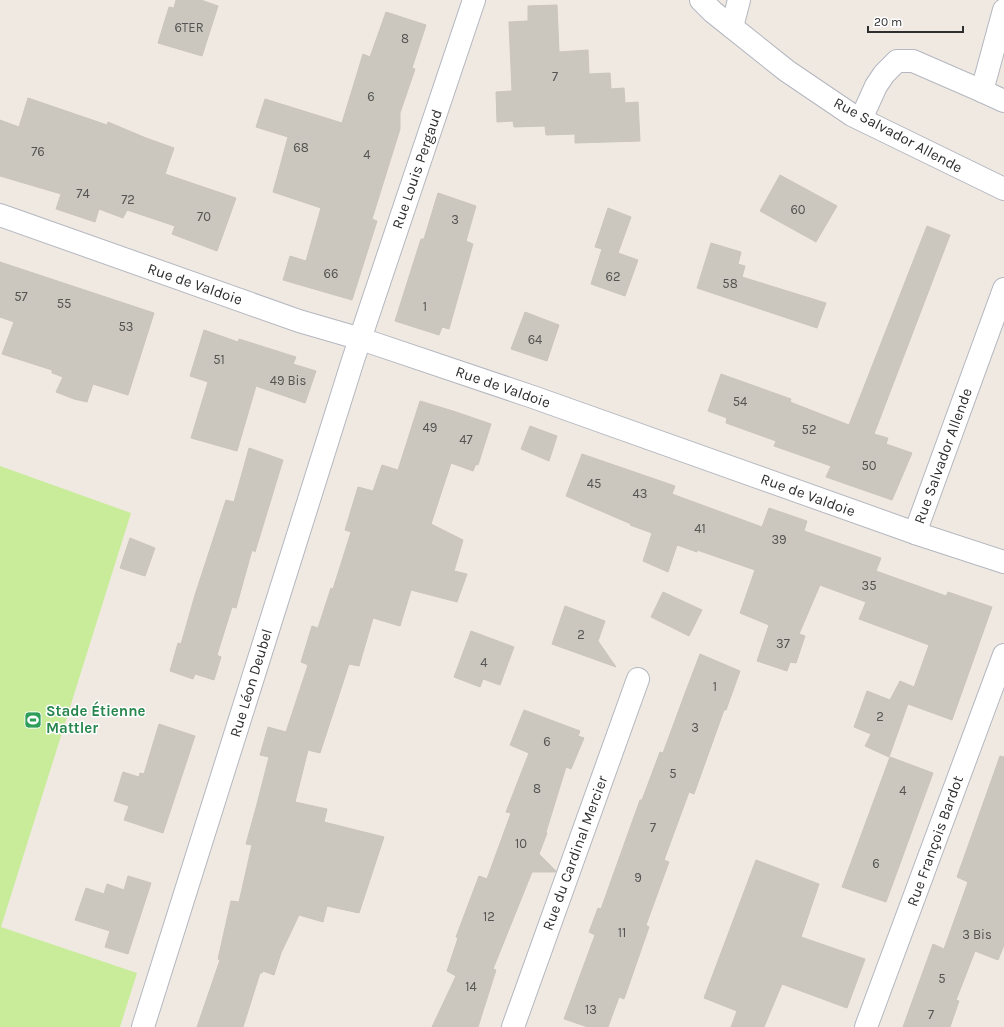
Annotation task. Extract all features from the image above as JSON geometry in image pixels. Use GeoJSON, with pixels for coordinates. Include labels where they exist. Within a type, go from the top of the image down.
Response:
{"type":"FeatureCollection","features":[{"type":"Feature","properties":{"kind":"street","name":"Rue Louis Pergaud"},"geometry":{"type":"LineString","coordinates":[[360,339],[474,0]]}},
{"type":"Feature","properties":{"kind":"street","name":"Rue Salvador Allende"},"geometry":{"type":"LineString","coordinates":[[701,0],[713,12],[788,71],[852,115],[1004,189]]}},
{"type":"Feature","properties":{"kind":"street"},"geometry":{"type":"LineString","coordinates":[[732,27],[739,0]]}},
{"type":"Feature","properties":{"kind":"street"},"geometry":{"type":"LineString","coordinates":[[982,91],[1004,10]]}},
{"type":"Feature","properties":{"kind":"street"},"geometry":{"type":"LineString","coordinates":[[861,119],[876,86],[884,74],[897,61],[913,61],[1004,101]]}},
{"type":"Feature","properties":{"kind":"street","name":"Rue de Valdoie"},"geometry":{"type":"LineString","coordinates":[[0,215],[299,321],[360,339],[533,397],[915,533],[1004,562]]}},
{"type":"Feature","properties":{"kind":"street","name":"Rue Salvador Allende"},"geometry":{"type":"LineString","coordinates":[[915,533],[1004,289]]}},
{"type":"Feature","properties":{"kind":"street","name":"Rue Léon Deubel"},"geometry":{"type":"LineString","coordinates":[[143,1027],[360,339]]}},
{"type":"Feature","properties":{"kind":"street","name":"Rue François Bardot"},"geometry":{"type":"LineString","coordinates":[[866,1027],[1004,655]]}},
{"type":"Feature","properties":{"kind":"street","name":"Rue du Cardinal Mercier"},"geometry":{"type":"LineString","coordinates":[[513,1027],[638,679]]}},
{"type":"Feature","properties":{"kind":"green space","name":"Stade Étienne Mattler"},"geometry":{"type":"Polygon","coordinates":[[[0,466],[131,513],[1,927],[137,973],[120,1027],[0,1027],[0,466]]]}},
{"type":"Feature","properties":{"kind":"building"},"geometry":{"type":"Polygon","coordinates":[[[176,0],[201,0],[218,6],[202,56],[158,43],[169,7],[174,8],[176,0]]]}},
{"type":"Feature","properties":{"kind":"building"},"geometry":{"type":"Polygon","coordinates":[[[557,5],[559,52],[588,50],[589,74],[610,73],[611,89],[624,88],[625,103],[638,102],[640,141],[575,143],[575,134],[546,135],[545,126],[514,127],[513,121],[497,122],[496,92],[512,91],[509,22],[528,21],[528,6],[557,5]]]}},
{"type":"Feature","properties":{"kind":"building"},"geometry":{"type":"Polygon","coordinates":[[[386,12],[426,25],[412,68],[415,69],[400,113],[400,129],[372,219],[377,221],[352,300],[283,280],[290,256],[306,261],[321,208],[273,192],[288,137],[256,127],[265,99],[342,123],[363,54],[370,57],[386,12]]]}},
{"type":"Feature","properties":{"kind":"building"},"geometry":{"type":"Polygon","coordinates":[[[28,98],[107,125],[108,122],[174,148],[165,174],[236,198],[217,251],[172,234],[175,226],[127,210],[123,218],[99,209],[95,222],[56,209],[61,194],[0,176],[0,120],[19,127],[28,98]]]}},
{"type":"Feature","properties":{"kind":"building"},"geometry":{"type":"Polygon","coordinates":[[[780,175],[837,206],[816,242],[760,211],[780,175]]]}},
{"type":"Feature","properties":{"kind":"building"},"geometry":{"type":"Polygon","coordinates":[[[438,193],[476,206],[466,241],[473,244],[449,329],[442,327],[439,335],[395,321],[421,239],[424,239],[438,193]]]}},
{"type":"Feature","properties":{"kind":"building"},"geometry":{"type":"Polygon","coordinates":[[[608,208],[631,217],[618,253],[638,260],[625,296],[591,284],[602,249],[595,247],[608,208]]]}},
{"type":"Feature","properties":{"kind":"building"},"geometry":{"type":"Polygon","coordinates":[[[927,226],[950,235],[874,434],[888,438],[886,444],[912,453],[892,500],[826,477],[831,466],[774,446],[776,441],[726,423],[727,418],[708,411],[721,374],[791,399],[790,402],[849,425],[927,226]]]}},
{"type":"Feature","properties":{"kind":"building"},"geometry":{"type":"Polygon","coordinates":[[[711,243],[741,252],[738,264],[745,266],[742,277],[826,303],[817,328],[697,288],[711,243]]]}},
{"type":"Feature","properties":{"kind":"building"},"geometry":{"type":"Polygon","coordinates":[[[0,262],[154,313],[128,395],[93,384],[87,402],[74,399],[56,392],[63,377],[52,373],[52,370],[2,354],[14,322],[0,317],[0,262]]]}},
{"type":"Feature","properties":{"kind":"building"},"geometry":{"type":"Polygon","coordinates":[[[525,312],[559,325],[547,361],[511,349],[525,312]]]}},
{"type":"Feature","properties":{"kind":"building"},"geometry":{"type":"Polygon","coordinates":[[[204,330],[238,342],[239,339],[296,357],[293,364],[316,371],[305,403],[256,386],[237,451],[191,438],[208,382],[190,376],[204,330]]]}},
{"type":"Feature","properties":{"kind":"building"},"geometry":{"type":"Polygon","coordinates":[[[420,401],[491,424],[478,465],[476,464],[473,471],[451,463],[431,524],[463,540],[454,571],[467,574],[457,602],[411,590],[400,626],[373,618],[359,666],[349,664],[320,753],[308,750],[295,802],[327,809],[324,822],[384,837],[359,913],[327,906],[323,922],[299,915],[281,953],[274,975],[263,971],[260,973],[243,1027],[197,1027],[220,960],[218,959],[231,901],[239,902],[252,845],[246,844],[269,757],[260,755],[268,727],[286,732],[308,665],[301,662],[312,626],[318,628],[331,588],[333,589],[351,532],[345,530],[358,487],[373,491],[382,465],[398,470],[420,401]]]}},
{"type":"Feature","properties":{"kind":"building"},"geometry":{"type":"Polygon","coordinates":[[[530,426],[557,436],[549,461],[521,449],[530,426]]]}},
{"type":"Feature","properties":{"kind":"building"},"geometry":{"type":"Polygon","coordinates":[[[249,448],[283,460],[255,552],[252,550],[236,608],[232,607],[217,655],[221,657],[214,680],[195,674],[193,679],[170,671],[178,643],[181,644],[195,595],[226,500],[234,502],[249,448]]]}},
{"type":"Feature","properties":{"kind":"building"},"geometry":{"type":"Polygon","coordinates":[[[582,454],[675,486],[672,494],[762,527],[769,508],[807,521],[804,531],[881,558],[876,571],[946,596],[948,592],[992,607],[952,720],[908,704],[929,645],[859,619],[866,602],[820,585],[799,634],[805,636],[796,663],[790,662],[787,671],[757,661],[769,625],[740,613],[755,570],[697,550],[697,552],[677,545],[668,572],[643,561],[652,533],[630,525],[631,524],[566,496],[582,454]]]}},
{"type":"Feature","properties":{"kind":"building"},"geometry":{"type":"Polygon","coordinates":[[[130,538],[155,548],[145,576],[120,568],[130,538]]]}},
{"type":"Feature","properties":{"kind":"building"},"geometry":{"type":"Polygon","coordinates":[[[663,592],[702,610],[689,636],[651,617],[663,592]]]}},
{"type":"Feature","properties":{"kind":"building"},"geometry":{"type":"Polygon","coordinates":[[[565,606],[605,621],[598,641],[616,667],[552,644],[565,606]]]}},
{"type":"Feature","properties":{"kind":"building"},"geometry":{"type":"Polygon","coordinates":[[[471,631],[514,647],[500,685],[483,679],[480,687],[454,677],[471,631]]]}},
{"type":"Feature","properties":{"kind":"building"},"geometry":{"type":"Polygon","coordinates":[[[700,654],[740,671],[726,710],[724,710],[694,794],[689,792],[664,860],[669,862],[646,925],[649,927],[624,999],[619,997],[608,1027],[588,1027],[564,1019],[595,935],[589,932],[598,908],[601,909],[640,800],[642,800],[660,752],[663,753],[700,654]]]}},
{"type":"Feature","properties":{"kind":"building"},"geometry":{"type":"Polygon","coordinates":[[[900,681],[914,687],[889,757],[865,746],[871,734],[854,727],[867,691],[890,700],[900,681]]]}},
{"type":"Feature","properties":{"kind":"building"},"geometry":{"type":"Polygon","coordinates":[[[524,710],[580,731],[578,736],[584,738],[571,769],[566,767],[546,832],[547,833],[539,854],[556,871],[532,872],[493,969],[496,970],[478,1027],[432,1027],[456,976],[447,971],[458,938],[456,937],[479,876],[487,879],[511,813],[506,812],[529,753],[510,745],[524,710]]]}},
{"type":"Feature","properties":{"kind":"building"},"geometry":{"type":"Polygon","coordinates":[[[159,724],[195,736],[163,833],[124,820],[129,806],[114,801],[123,772],[139,777],[140,773],[144,774],[159,724]]]}},
{"type":"Feature","properties":{"kind":"building"},"geometry":{"type":"Polygon","coordinates":[[[1000,756],[1004,757],[1004,945],[998,960],[975,951],[956,1000],[959,1001],[950,1027],[903,1027],[933,944],[944,949],[968,882],[957,877],[1000,756]]]}},
{"type":"Feature","properties":{"kind":"building"},"geometry":{"type":"Polygon","coordinates":[[[890,757],[933,773],[886,902],[842,887],[890,757]]]}},
{"type":"Feature","properties":{"kind":"building"},"geometry":{"type":"Polygon","coordinates":[[[756,860],[819,884],[801,937],[865,959],[847,1008],[782,984],[764,1027],[731,1027],[737,1011],[704,998],[756,860]]]}},
{"type":"Feature","properties":{"kind":"building"},"geometry":{"type":"Polygon","coordinates":[[[128,876],[151,883],[128,954],[105,947],[110,931],[75,920],[86,888],[104,894],[107,884],[124,890],[128,876]]]}},
{"type":"Feature","properties":{"kind":"place","name":"Stade Étienne Mattler"},"geometry":{"type":"Point","coordinates":[33,720]}}]}
